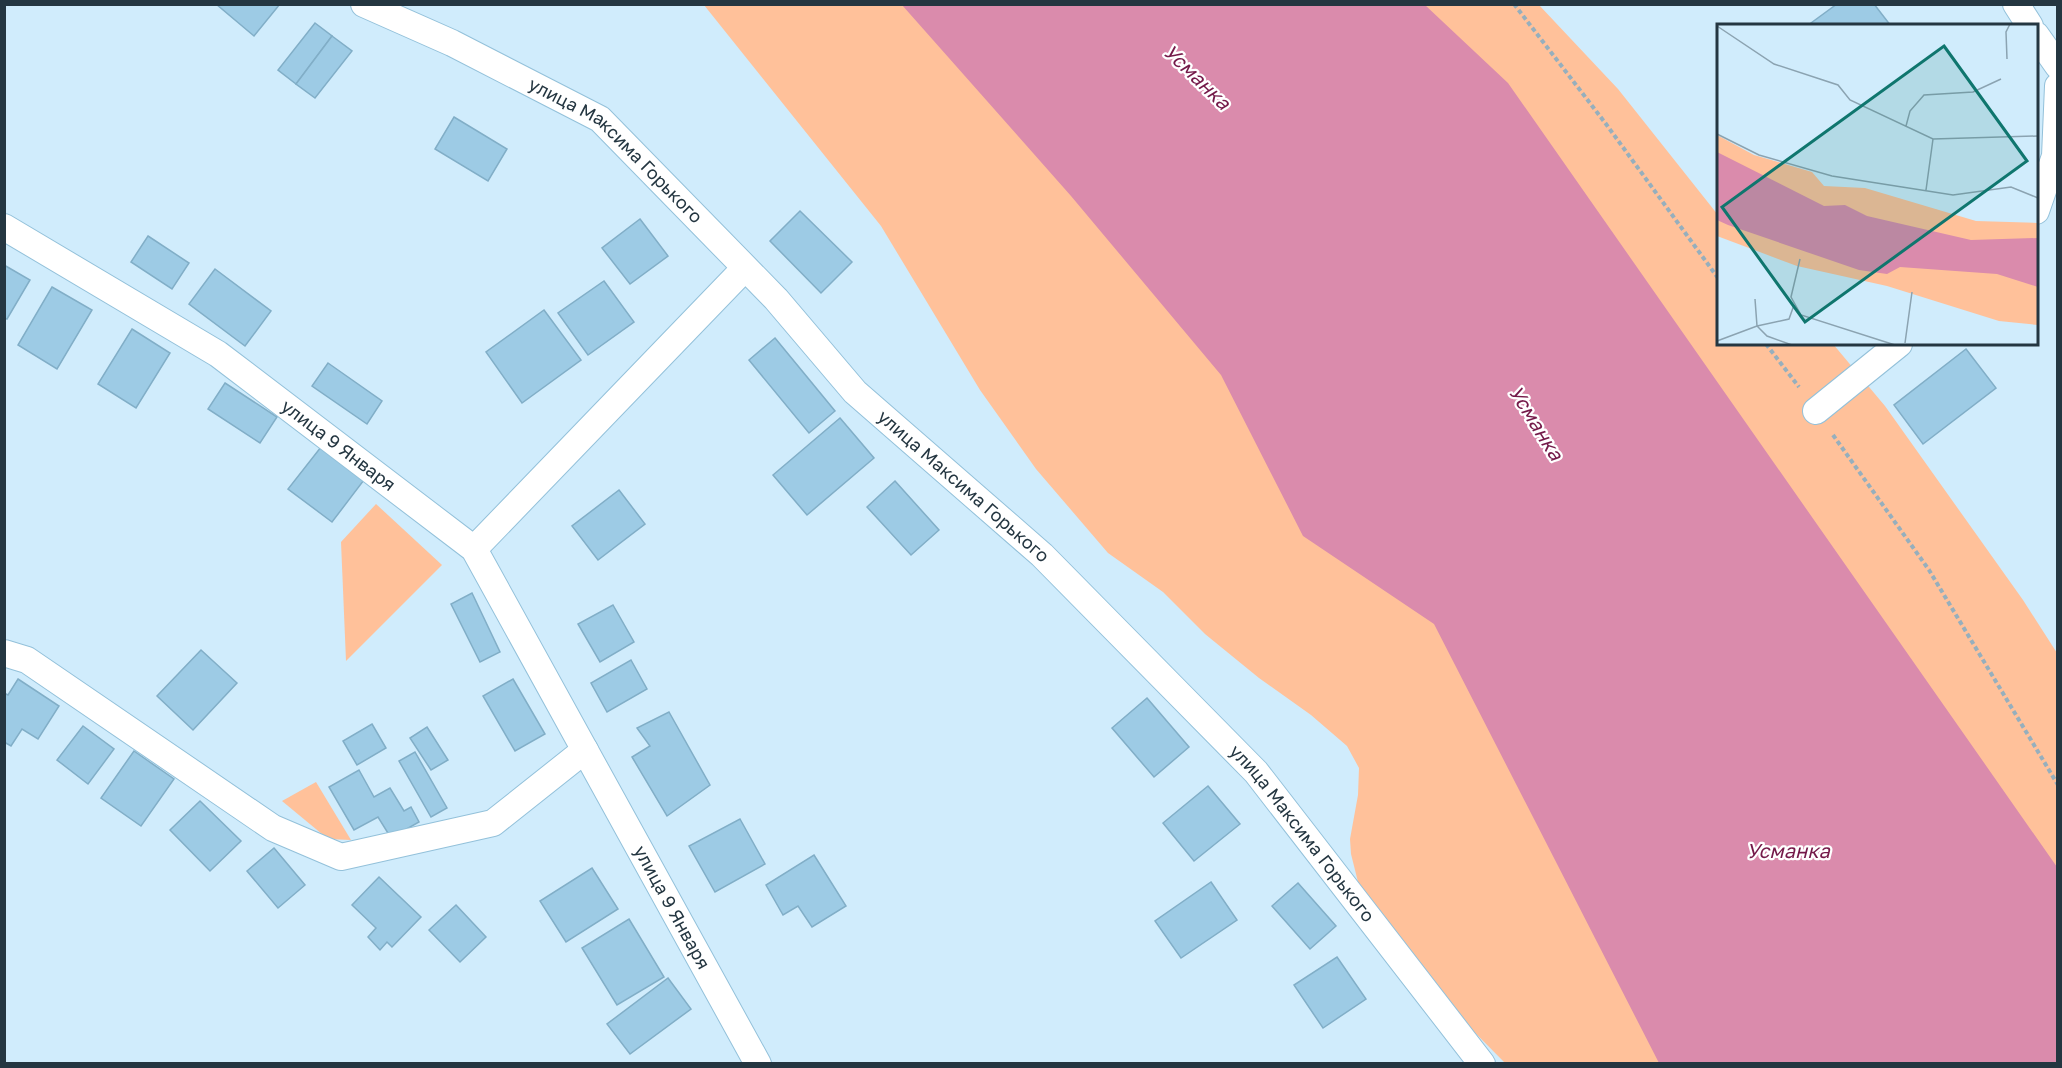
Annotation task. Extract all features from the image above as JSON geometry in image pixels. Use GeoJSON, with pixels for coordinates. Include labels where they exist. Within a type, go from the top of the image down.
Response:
{"type":"FeatureCollection","features":[{"type":"Feature","properties":{"kind":"street","name":"улица Максима Горького"},"geometry":{"type":"LineString","coordinates":[[364,4],[452,43],[600,119],[744,269],[776,299],[855,392],[1042,555],[1256,772],[1482,1064]]}},
{"type":"Feature","properties":{"kind":"street"},"geometry":{"type":"LineString","coordinates":[[2016,4],[2029,24]]}},
{"type":"Feature","properties":{"kind":"street"},"geometry":{"type":"LineString","coordinates":[[2038,36],[2058,66]]}},
{"type":"Feature","properties":{"kind":"street"},"geometry":{"type":"LineString","coordinates":[[2038,208],[2056,155],[2058,86]]}},
{"type":"Feature","properties":{"kind":"street","name":"улица 9 Января"},"geometry":{"type":"LineString","coordinates":[[4,227],[218,354],[474,549],[758,1064]]}},
{"type":"Feature","properties":{"kind":"street"},"geometry":{"type":"LineString","coordinates":[[474,549],[744,269]]}},
{"type":"Feature","properties":{"kind":"street"},"geometry":{"type":"LineString","coordinates":[[1816,411],[1898,345]]}},
{"type":"Feature","properties":{"kind":"street"},"geometry":{"type":"LineString","coordinates":[[4,653],[27,660],[273,828],[340,857],[493,823],[585,750]]}},
{"type":"Feature","properties":{"kind":"path"},"geometry":{"type":"LineString","coordinates":[[1514,4],[1717,275]]}},
{"type":"Feature","properties":{"kind":"path"},"geometry":{"type":"LineString","coordinates":[[1768,345],[1929,570],[2058,785]]}},
{"type":"Feature","properties":{"kind":"shaded area","name":"Усманка"},"geometry":{"type":"Polygon","coordinates":[[[704,5],[1539,5],[1618,89],[1717,214],[1717,345],[1834,345],[1885,406],[2023,600],[2057,653],[2057,1063],[1505,1063],[1402,959],[1359,886],[1351,854],[1350,839],[1358,795],[1359,768],[1347,746],[1311,715],[1259,678],[1205,634],[1163,592],[1108,553],[1036,469],[980,390],[881,226],[704,5]]]}},
{"type":"Feature","properties":{"kind":"shaded area"},"geometry":{"type":"Polygon","coordinates":[[[376,504],[442,565],[346,661],[341,542],[376,504]]]}},
{"type":"Feature","properties":{"kind":"shaded area"},"geometry":{"type":"Polygon","coordinates":[[[316,782],[351,840],[328,839],[282,801],[316,782]]]}},
{"type":"Feature","properties":{"kind":"water","name":"Усманка"},"geometry":{"type":"Polygon","coordinates":[[[902,5],[1425,5],[1508,83],[2057,867],[2057,1063],[1659,1063],[1434,624],[1303,536],[1221,375],[1071,196],[902,5]]]}},
{"type":"Feature","properties":{"kind":"building"},"geometry":{"type":"Polygon","coordinates":[[[216,4],[280,4],[254,36],[216,4]]]}},
{"type":"Feature","properties":{"kind":"building"},"geometry":{"type":"Polygon","coordinates":[[[1837,4],[1874,4],[1889,24],[1811,24],[1837,4]]]}},
{"type":"Feature","properties":{"kind":"building"},"geometry":{"type":"Polygon","coordinates":[[[315,23],[332,36],[296,84],[278,70],[315,23]]]}},
{"type":"Feature","properties":{"kind":"building"},"geometry":{"type":"Polygon","coordinates":[[[332,36],[352,51],[315,98],[296,84],[332,36]]]}},
{"type":"Feature","properties":{"kind":"building"},"geometry":{"type":"Polygon","coordinates":[[[454,117],[507,149],[488,181],[435,149],[454,117]]]}},
{"type":"Feature","properties":{"kind":"building"},"geometry":{"type":"Polygon","coordinates":[[[800,211],[852,262],[821,293],[770,241],[800,211]]]}},
{"type":"Feature","properties":{"kind":"building"},"geometry":{"type":"Polygon","coordinates":[[[640,219],[668,256],[630,284],[602,248],[640,219]]]}},
{"type":"Feature","properties":{"kind":"building"},"geometry":{"type":"Polygon","coordinates":[[[148,236],[189,263],[172,289],[131,262],[148,236]]]}},
{"type":"Feature","properties":{"kind":"building"},"geometry":{"type":"Polygon","coordinates":[[[4,265],[30,280],[7,319],[4,318],[4,265]]]}},
{"type":"Feature","properties":{"kind":"building"},"geometry":{"type":"Polygon","coordinates":[[[215,269],[271,311],[245,346],[189,304],[215,269]]]}},
{"type":"Feature","properties":{"kind":"building"},"geometry":{"type":"Polygon","coordinates":[[[604,281],[634,322],[588,355],[558,313],[604,281]]]}},
{"type":"Feature","properties":{"kind":"building"},"geometry":{"type":"Polygon","coordinates":[[[52,287],[92,310],[57,369],[18,345],[52,287]]]}},
{"type":"Feature","properties":{"kind":"building"},"geometry":{"type":"Polygon","coordinates":[[[544,310],[581,360],[522,403],[486,352],[544,310]]]}},
{"type":"Feature","properties":{"kind":"building"},"geometry":{"type":"Polygon","coordinates":[[[132,329],[170,353],[136,408],[98,384],[132,329]]]}},
{"type":"Feature","properties":{"kind":"building"},"geometry":{"type":"Polygon","coordinates":[[[775,338],[835,411],[809,433],[749,360],[775,338]]]}},
{"type":"Feature","properties":{"kind":"building"},"geometry":{"type":"Polygon","coordinates":[[[1966,349],[1996,388],[1923,444],[1894,405],[1966,349]]]}},
{"type":"Feature","properties":{"kind":"building"},"geometry":{"type":"Polygon","coordinates":[[[328,363],[382,401],[367,424],[312,386],[328,363]]]}},
{"type":"Feature","properties":{"kind":"building"},"geometry":{"type":"Polygon","coordinates":[[[225,383],[277,417],[260,443],[208,409],[225,383]]]}},
{"type":"Feature","properties":{"kind":"building"},"geometry":{"type":"Polygon","coordinates":[[[840,418],[874,458],[807,515],[773,475],[840,418]]]}},
{"type":"Feature","properties":{"kind":"building"},"geometry":{"type":"Polygon","coordinates":[[[321,447],[364,480],[332,522],[288,489],[321,447]]]}},
{"type":"Feature","properties":{"kind":"building"},"geometry":{"type":"Polygon","coordinates":[[[895,481],[939,530],[911,555],[867,507],[895,481]]]}},
{"type":"Feature","properties":{"kind":"building"},"geometry":{"type":"Polygon","coordinates":[[[619,490],[645,524],[598,560],[572,526],[619,490]]]}},
{"type":"Feature","properties":{"kind":"building"},"geometry":{"type":"Polygon","coordinates":[[[472,593],[500,652],[480,662],[451,604],[472,593]]]}},
{"type":"Feature","properties":{"kind":"building"},"geometry":{"type":"Polygon","coordinates":[[[613,605],[634,642],[600,662],[578,624],[613,605]]]}},
{"type":"Feature","properties":{"kind":"building"},"geometry":{"type":"Polygon","coordinates":[[[201,650],[237,683],[193,730],[157,696],[201,650]]]}},
{"type":"Feature","properties":{"kind":"building"},"geometry":{"type":"Polygon","coordinates":[[[631,660],[647,689],[607,712],[591,683],[631,660]]]}},
{"type":"Feature","properties":{"kind":"building"},"geometry":{"type":"Polygon","coordinates":[[[18,679],[59,706],[38,739],[22,729],[11,746],[4,742],[4,693],[8,695],[18,679]]]}},
{"type":"Feature","properties":{"kind":"building"},"geometry":{"type":"Polygon","coordinates":[[[513,679],[545,734],[515,751],[483,696],[513,679]]]}},
{"type":"Feature","properties":{"kind":"building"},"geometry":{"type":"Polygon","coordinates":[[[1147,698],[1189,747],[1154,777],[1112,728],[1147,698]]]}},
{"type":"Feature","properties":{"kind":"building"},"geometry":{"type":"Polygon","coordinates":[[[669,712],[710,785],[667,816],[632,757],[650,746],[637,728],[669,712]]]}},
{"type":"Feature","properties":{"kind":"building"},"geometry":{"type":"Polygon","coordinates":[[[372,724],[386,748],[357,765],[343,741],[372,724]]]}},
{"type":"Feature","properties":{"kind":"building"},"geometry":{"type":"Polygon","coordinates":[[[83,726],[114,749],[88,784],[57,760],[83,726]]]}},
{"type":"Feature","properties":{"kind":"building"},"geometry":{"type":"Polygon","coordinates":[[[427,727],[448,760],[431,770],[410,738],[427,727]]]}},
{"type":"Feature","properties":{"kind":"building"},"geometry":{"type":"Polygon","coordinates":[[[134,751],[174,779],[141,826],[101,798],[134,751]]]}},
{"type":"Feature","properties":{"kind":"building"},"geometry":{"type":"Polygon","coordinates":[[[415,752],[447,808],[431,817],[399,761],[415,752]]]}},
{"type":"Feature","properties":{"kind":"building"},"geometry":{"type":"Polygon","coordinates":[[[359,770],[374,797],[390,788],[404,811],[411,807],[419,822],[391,838],[378,817],[354,830],[329,787],[359,770]]]}},
{"type":"Feature","properties":{"kind":"building"},"geometry":{"type":"Polygon","coordinates":[[[1208,786],[1240,824],[1194,861],[1163,823],[1208,786]]]}},
{"type":"Feature","properties":{"kind":"building"},"geometry":{"type":"Polygon","coordinates":[[[200,801],[241,841],[210,871],[170,830],[200,801]]]}},
{"type":"Feature","properties":{"kind":"building"},"geometry":{"type":"Polygon","coordinates":[[[740,819],[765,864],[715,892],[689,846],[740,819]]]}},
{"type":"Feature","properties":{"kind":"building"},"geometry":{"type":"Polygon","coordinates":[[[274,848],[305,885],[278,908],[247,871],[274,848]]]}},
{"type":"Feature","properties":{"kind":"building"},"geometry":{"type":"Polygon","coordinates":[[[814,855],[846,906],[812,927],[798,906],[783,915],[766,885],[814,855]]]}},
{"type":"Feature","properties":{"kind":"building"},"geometry":{"type":"Polygon","coordinates":[[[592,868],[618,909],[566,942],[540,901],[592,868]]]}},
{"type":"Feature","properties":{"kind":"building"},"geometry":{"type":"Polygon","coordinates":[[[379,877],[421,917],[392,947],[387,942],[380,950],[368,937],[376,928],[352,905],[379,877]]]}},
{"type":"Feature","properties":{"kind":"building"},"geometry":{"type":"Polygon","coordinates":[[[1211,882],[1237,920],[1181,958],[1155,921],[1211,882]]]}},
{"type":"Feature","properties":{"kind":"building"},"geometry":{"type":"Polygon","coordinates":[[[1298,883],[1336,926],[1310,949],[1272,906],[1298,883]]]}},
{"type":"Feature","properties":{"kind":"building"},"geometry":{"type":"Polygon","coordinates":[[[456,905],[486,937],[460,962],[429,930],[456,905]]]}},
{"type":"Feature","properties":{"kind":"building"},"geometry":{"type":"Polygon","coordinates":[[[629,919],[664,977],[617,1005],[582,948],[629,919]]]}},
{"type":"Feature","properties":{"kind":"building"},"geometry":{"type":"Polygon","coordinates":[[[1337,957],[1366,999],[1323,1028],[1294,985],[1337,957]]]}},
{"type":"Feature","properties":{"kind":"building"},"geometry":{"type":"Polygon","coordinates":[[[668,978],[691,1009],[630,1054],[607,1024],[668,978]]]}}]}
